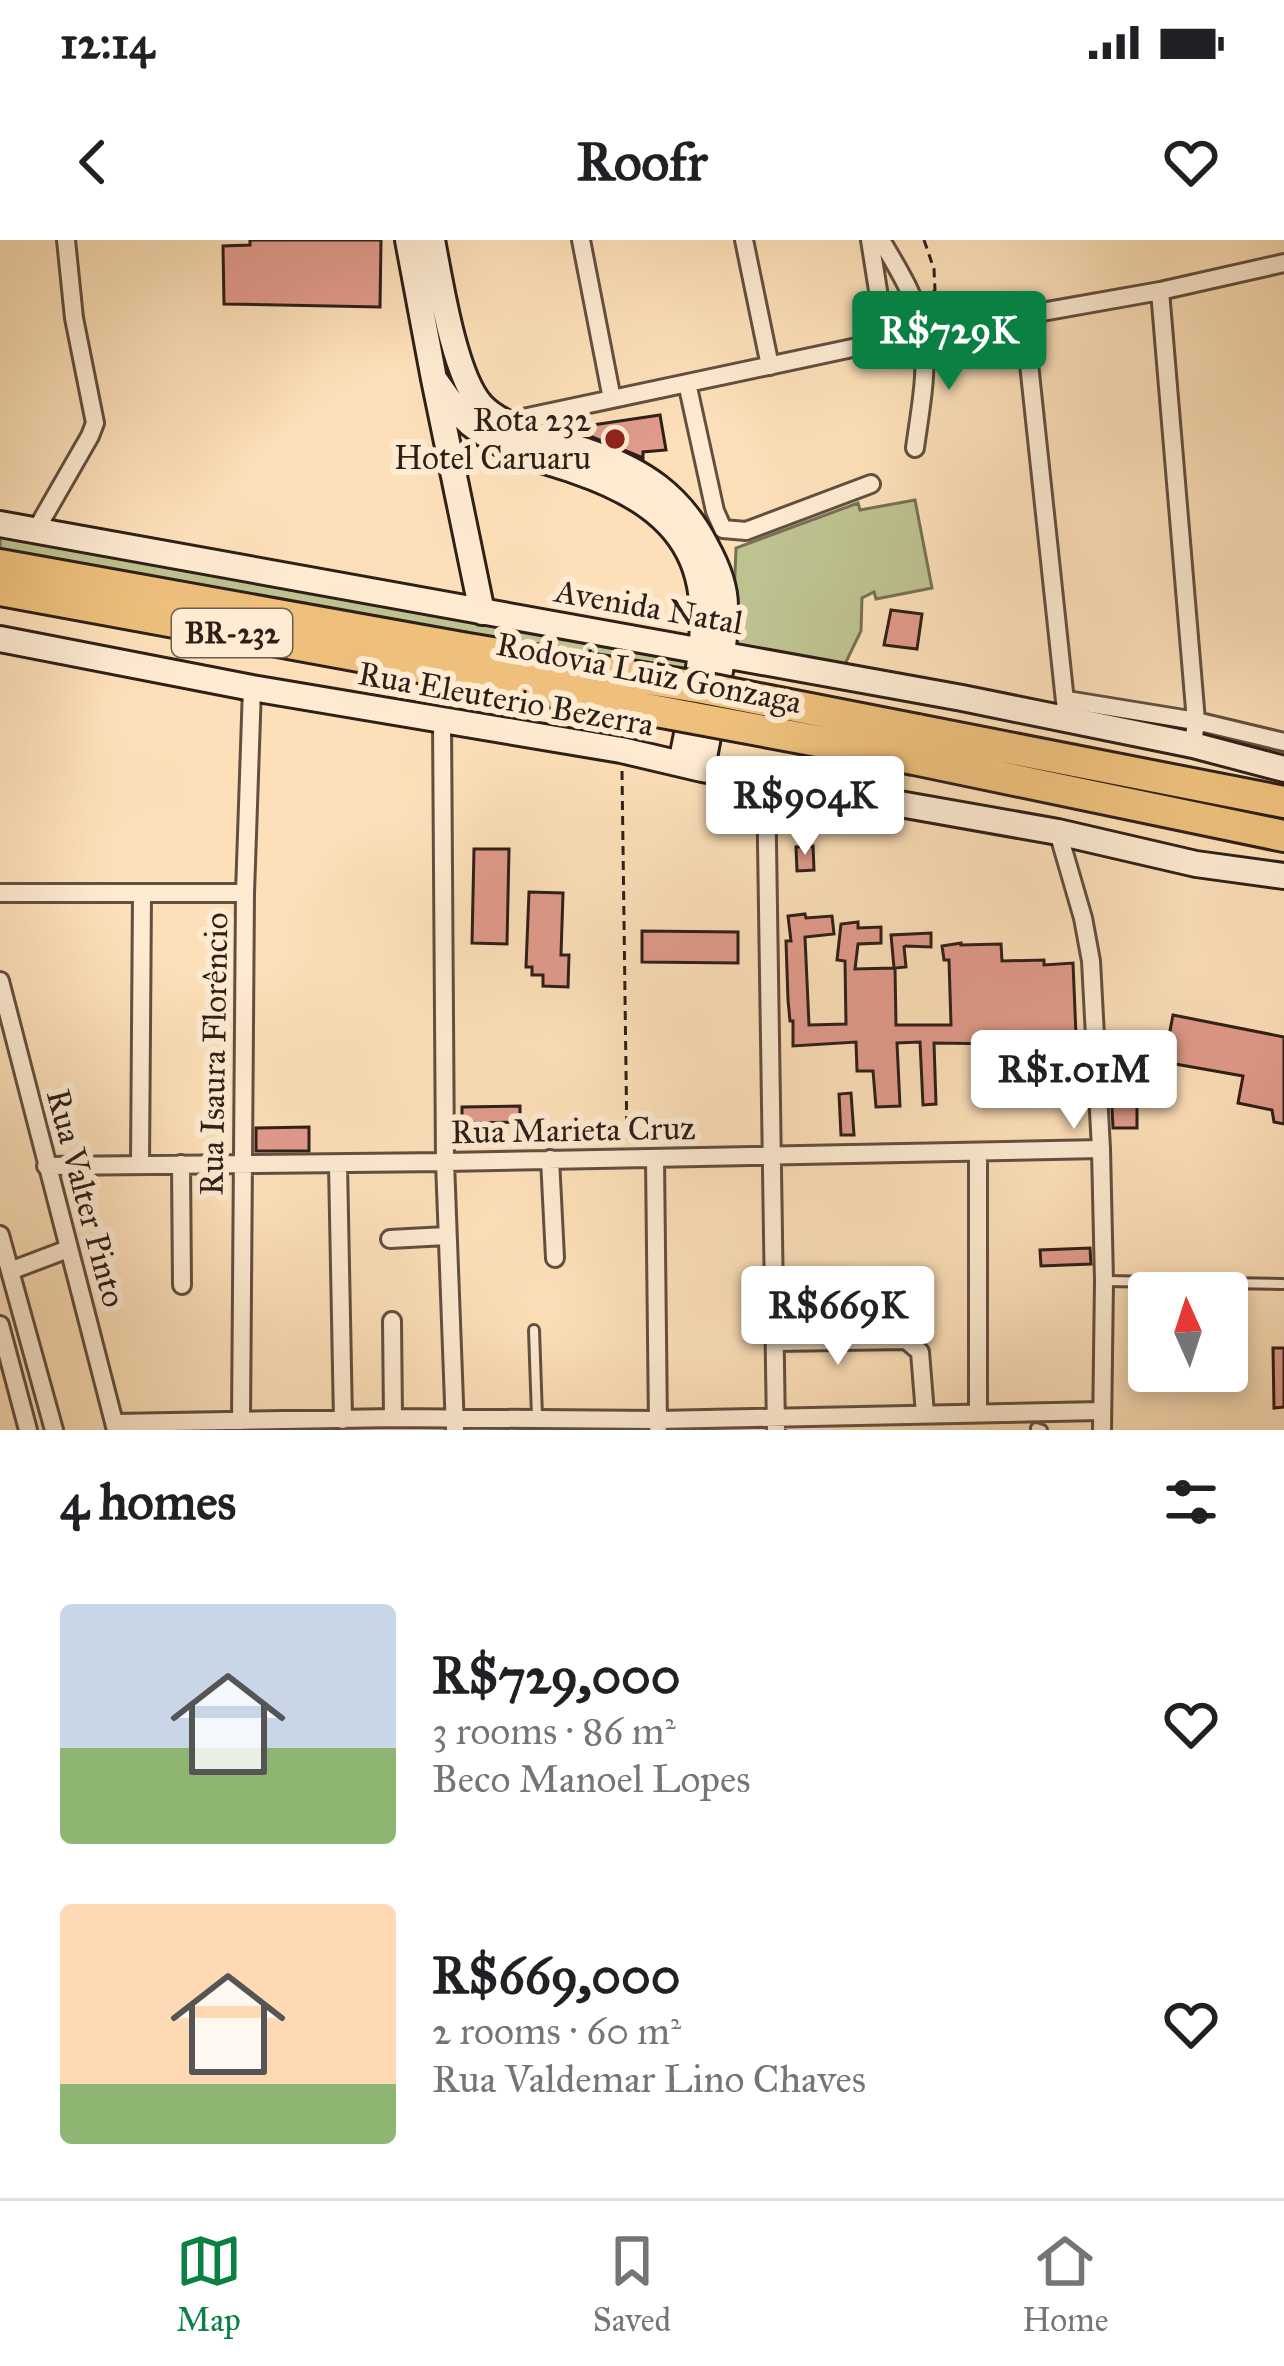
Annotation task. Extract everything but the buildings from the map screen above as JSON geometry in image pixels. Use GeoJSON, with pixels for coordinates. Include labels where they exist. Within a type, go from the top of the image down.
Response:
{"type":"FeatureCollection","features":[{"type":"Feature","properties":{"kind":"highway","name":"Rodovia Luiz Gonzaga"},"geometry":{"type":"LineString","coordinates":[[0,565],[463,662]]}},
{"type":"Feature","properties":{"kind":"highway","name":"Rodovia Luiz Gonzaga"},"geometry":{"type":"LineString","coordinates":[[0,590],[463,662],[915,744],[1284,802]]}},
{"type":"Feature","properties":{"kind":"highway","name":"Rodovia Luiz Gonzaga"},"geometry":{"type":"LineString","coordinates":[[915,744],[1284,836]]}},
{"type":"Feature","properties":{"kind":"street"},"geometry":{"type":"LineString","coordinates":[[36,530],[95,423],[74,319],[66,240]]}},
{"type":"Feature","properties":{"kind":"street"},"geometry":{"type":"LineString","coordinates":[[408,240],[482,612]]}},
{"type":"Feature","properties":{"kind":"street"},"geometry":{"type":"LineString","coordinates":[[432,240],[450,330],[477,401],[503,422],[603,457],[666,492],[687,512],[716,565],[725,602],[711,651],[692,766]]}},
{"type":"Feature","properties":{"kind":"street"},"geometry":{"type":"LineString","coordinates":[[581,240],[612,399]]}},
{"type":"Feature","properties":{"kind":"street"},"geometry":{"type":"LineString","coordinates":[[744,240],[770,366]]}},
{"type":"Feature","properties":{"kind":"street"},"geometry":{"type":"LineString","coordinates":[[870,240],[886,341]]}},
{"type":"Feature","properties":{"kind":"street"},"geometry":{"type":"LineString","coordinates":[[881,240],[904,281],[923,333],[923,393],[915,448]]}},
{"type":"Feature","properties":{"kind":"street"},"geometry":{"type":"LineString","coordinates":[[503,422],[1284,263]]}},
{"type":"Feature","properties":{"kind":"street"},"geometry":{"type":"LineString","coordinates":[[1160,291],[1194,733],[1284,742]]}},
{"type":"Feature","properties":{"kind":"street"},"geometry":{"type":"LineString","coordinates":[[1024,317],[1067,710]]}},
{"type":"Feature","properties":{"kind":"street"},"geometry":{"type":"LineString","coordinates":[[434,379],[462,417],[488,436],[639,498],[664,518],[694,559],[711,651]]}},
{"type":"Feature","properties":{"kind":"street"},"geometry":{"type":"LineString","coordinates":[[687,383],[723,530],[746,531],[871,484]]}},
{"type":"Feature","properties":{"kind":"street","name":"Avenida Natal"},"geometry":{"type":"LineString","coordinates":[[0,524],[1194,733],[1284,769]]}},
{"type":"Feature","properties":{"kind":"street","name":"Rua Eleuterio Bezerra"},"geometry":{"type":"LineString","coordinates":[[0,639],[1058,832],[1196,864],[1284,876]]}},
{"type":"Feature","properties":{"kind":"street","name":"Rua Isaura Florêncio"},"geometry":{"type":"LineString","coordinates":[[241,1421],[245,893],[252,688]]}},
{"type":"Feature","properties":{"kind":"street"},"geometry":{"type":"LineString","coordinates":[[442,721],[446,1235],[455,1425]]}},
{"type":"Feature","properties":{"kind":"street"},"geometry":{"type":"LineString","coordinates":[[766,778],[776,1424]]}},
{"type":"Feature","properties":{"kind":"street"},"geometry":{"type":"LineString","coordinates":[[115,1426],[241,1421],[290,1425],[393,1418],[455,1425],[537,1418],[563,1424],[776,1424],[977,1413],[1037,1425],[1102,1420],[1101,1149],[1091,961],[1058,832]]}},
{"type":"Feature","properties":{"kind":"street"},"geometry":{"type":"LineString","coordinates":[[0,893],[245,893]]}},
{"type":"Feature","properties":{"kind":"street"},"geometry":{"type":"LineString","coordinates":[[140,1165],[142,894]]}},
{"type":"Feature","properties":{"kind":"street","name":"Rua Valter Pinto"},"geometry":{"type":"LineString","coordinates":[[0,981],[115,1426]]}},
{"type":"Feature","properties":{"kind":"street","name":"Rua Marieta Cruz"},"geometry":{"type":"LineString","coordinates":[[46,1166],[1101,1149]]}},
{"type":"Feature","properties":{"kind":"street"},"geometry":{"type":"LineString","coordinates":[[977,1413],[978,1152]]}},
{"type":"Feature","properties":{"kind":"street"},"geometry":{"type":"LineString","coordinates":[[655,1158],[658,1425]]}},
{"type":"Feature","properties":{"kind":"street"},"geometry":{"type":"LineString","coordinates":[[550,1159],[555,1258]]}},
{"type":"Feature","properties":{"kind":"street"},"geometry":{"type":"LineString","coordinates":[[182,1164],[182,1285]]}},
{"type":"Feature","properties":{"kind":"street"},"geometry":{"type":"LineString","coordinates":[[338,1164],[343,1420]]}},
{"type":"Feature","properties":{"kind":"street"},"geometry":{"type":"LineString","coordinates":[[0,1235],[54,1430]]}},
{"type":"Feature","properties":{"kind":"street"},"geometry":{"type":"LineString","coordinates":[[390,1239],[446,1235]]}},
{"type":"Feature","properties":{"kind":"street"},"geometry":{"type":"LineString","coordinates":[[10,1270],[68,1249]]}},
{"type":"Feature","properties":{"kind":"street"},"geometry":{"type":"LineString","coordinates":[[392,1321],[393,1418]]}},
{"type":"Feature","properties":{"kind":"street"},"geometry":{"type":"LineString","coordinates":[[0,1324],[6,1368],[28,1430]]}},
{"type":"Feature","properties":{"kind":"street"},"geometry":{"type":"LineString","coordinates":[[775,1342],[906,1340],[920,1352],[925,1414]]}},
{"type":"Feature","properties":{"kind":"lane"},"geometry":{"type":"LineString","coordinates":[[1104,1281],[1282,1284]]}},
{"type":"Feature","properties":{"kind":"lane"},"geometry":{"type":"LineString","coordinates":[[534,1330],[537,1418]]}},
{"type":"Feature","properties":{"kind":"path"},"geometry":{"type":"LineString","coordinates":[[915,308],[935,290],[934,269],[923,240]]}},
{"type":"Feature","properties":{"kind":"path"},"geometry":{"type":"LineString","coordinates":[[622,750],[628,1159]]}},
{"type":"Feature","properties":{"kind":"green space"},"geometry":{"type":"Polygon","coordinates":[[[915,500],[932,588],[876,599],[874,592],[862,598],[861,631],[845,664],[753,650],[736,643],[736,548],[858,503],[860,510],[915,500]]]}},
{"type":"Feature","properties":{"kind":"green space"},"geometry":{"type":"Polygon","coordinates":[[[0,532],[692,654],[690,689],[0,557],[0,532]]]}},
{"type":"Feature","properties":{"kind":"place","name":"Rota 232 Hotel Caruaru"},"geometry":{"type":"Point","coordinates":[615,439]}}]}
